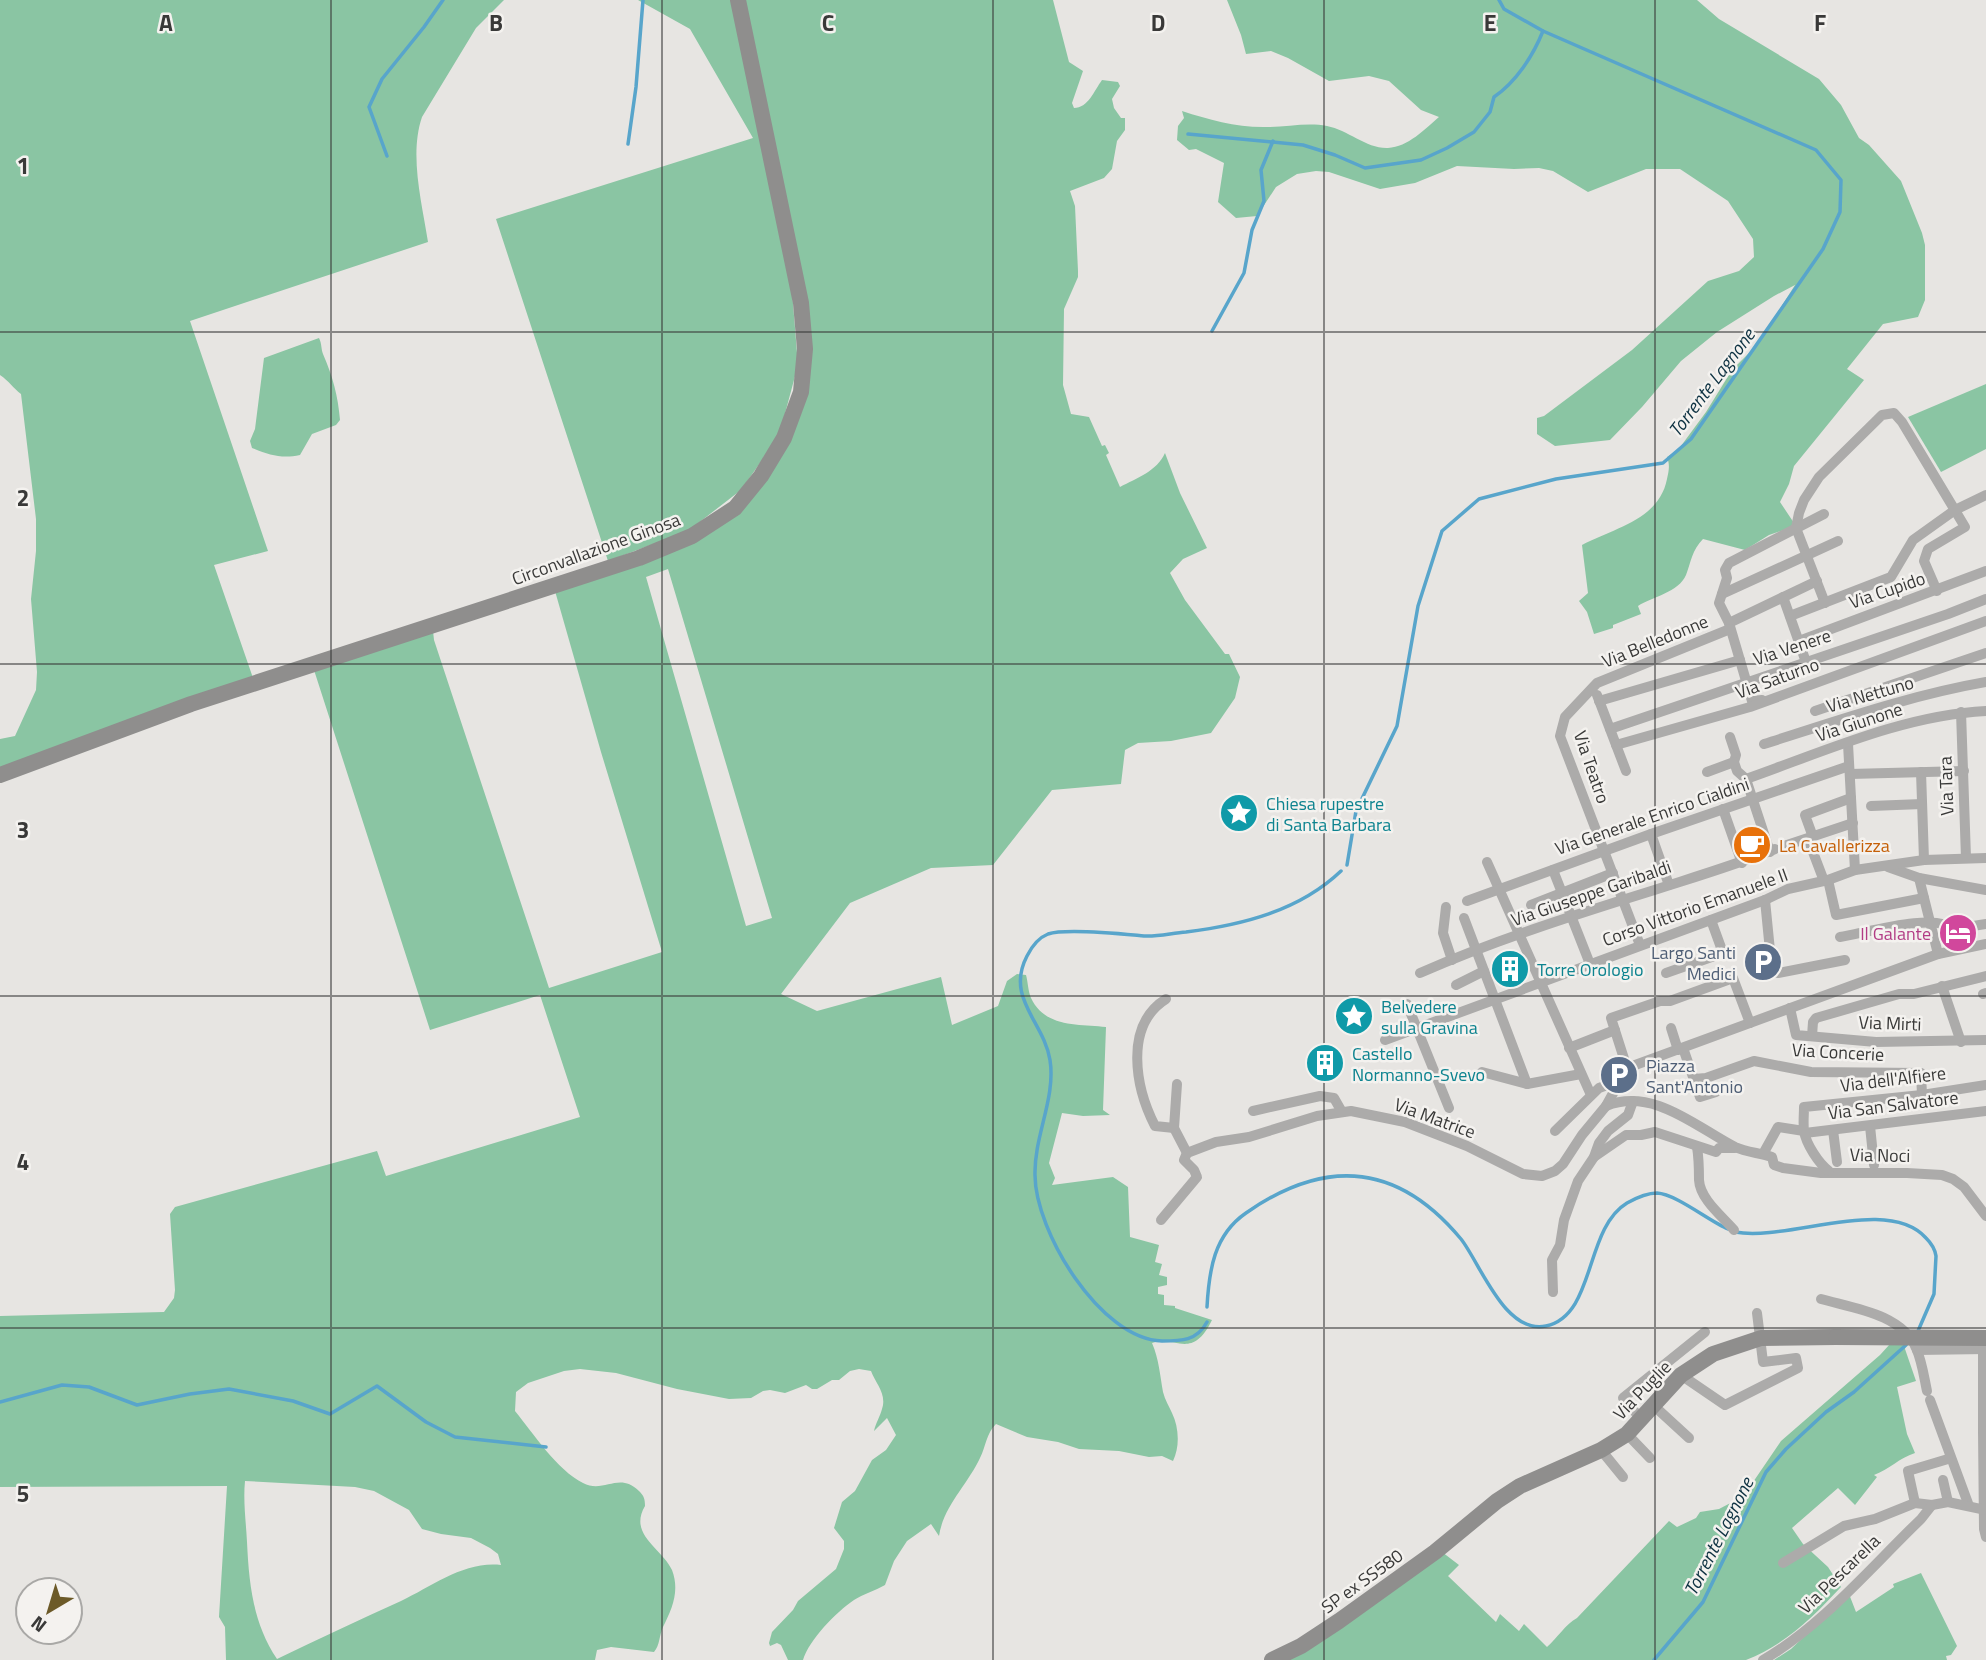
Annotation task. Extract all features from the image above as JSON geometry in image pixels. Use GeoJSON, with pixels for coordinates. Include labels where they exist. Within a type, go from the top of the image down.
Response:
{"type":"FeatureCollection","features":[{"type":"Feature","properties":{"kind":"main road","name":"Circonvallazione Ginosa"},"geometry":{"type":"LineString","coordinates":[[0,775],[191,705],[639,558],[692,536],[735,508],[761,476],[784,438],[801,392],[805,349],[801,303],[738,0]]}},
{"type":"Feature","properties":{"kind":"main road","name":"Via Puglie"},"geometry":{"type":"LineString","coordinates":[[1468,1525],[1488,1506],[1520,1486],[1601,1450],[1627,1434],[1681,1375],[1713,1354],[1761,1338],[1836,1337],[1985,1345]]}},
{"type":"Feature","properties":{"kind":"main road","name":"SP ex SS580"},"geometry":{"type":"LineString","coordinates":[[1272,1660],[1301,1646],[1339,1621],[1468,1525]]}},
{"type":"Feature","properties":{"kind":"street"},"geometry":{"type":"LineString","coordinates":[[1825,603],[1796,527],[1804,500],[1819,477],[1882,415],[1894,413],[1965,527],[1928,549],[1924,561],[1937,591]]}},
{"type":"Feature","properties":{"kind":"street"},"geometry":{"type":"LineString","coordinates":[[1790,616],[1891,577],[1913,540],[1955,510],[1986,495]]}},
{"type":"Feature","properties":{"kind":"street"},"geometry":{"type":"LineString","coordinates":[[1768,701],[1752,701],[1729,626],[1719,603],[1727,578],[1725,570],[1729,563],[1825,514]]}},
{"type":"Feature","properties":{"kind":"street"},"geometry":{"type":"LineString","coordinates":[[1722,594],[1838,541]]}},
{"type":"Feature","properties":{"kind":"street","name":"Via Cupido"},"geometry":{"type":"LineString","coordinates":[[1799,641],[1986,571]]}},
{"type":"Feature","properties":{"kind":"street","name":"Via Belledonne"},"geometry":{"type":"LineString","coordinates":[[1593,686],[1729,626],[1817,581]]}},
{"type":"Feature","properties":{"kind":"street"},"geometry":{"type":"LineString","coordinates":[[1783,597],[1806,662]]}},
{"type":"Feature","properties":{"kind":"street","name":"Via Venere"},"geometry":{"type":"LineString","coordinates":[[1610,729],[1986,599]]}},
{"type":"Feature","properties":{"kind":"street","name":"Via Saturno"},"geometry":{"type":"LineString","coordinates":[[1616,745],[1768,701],[1986,621]]}},
{"type":"Feature","properties":{"kind":"street"},"geometry":{"type":"LineString","coordinates":[[1832,627],[1842,649]]}},
{"type":"Feature","properties":{"kind":"street"},"geometry":{"type":"LineString","coordinates":[[1815,711],[1986,653]]}},
{"type":"Feature","properties":{"kind":"street"},"geometry":{"type":"LineString","coordinates":[[1599,701],[1740,660]]}},
{"type":"Feature","properties":{"kind":"street","name":"Via Nettuno"},"geometry":{"type":"LineString","coordinates":[[1764,744],[1863,713],[1960,686],[1986,682]]}},
{"type":"Feature","properties":{"kind":"street"},"geometry":{"type":"LineString","coordinates":[[1593,686],[1626,771]]}},
{"type":"Feature","properties":{"kind":"street","name":"Via Teatro"},"geometry":{"type":"LineString","coordinates":[[1593,686],[1565,717],[1560,736],[1640,945]]}},
{"type":"Feature","properties":{"kind":"street","name":"Via Giunone"},"geometry":{"type":"LineString","coordinates":[[1746,779],[1910,724],[1961,712],[1986,711]]}},
{"type":"Feature","properties":{"kind":"street","name":"Via Tara"},"geometry":{"type":"LineString","coordinates":[[1961,712],[1966,858]]}},
{"type":"Feature","properties":{"kind":"street"},"geometry":{"type":"LineString","coordinates":[[1863,713],[1866,737]]}},
{"type":"Feature","properties":{"kind":"street"},"geometry":{"type":"LineString","coordinates":[[1730,737],[1736,755],[1734,762],[1737,771],[1746,779],[1752,799],[1776,849]]}},
{"type":"Feature","properties":{"kind":"street"},"geometry":{"type":"LineString","coordinates":[[1848,744],[1856,870]]}},
{"type":"Feature","properties":{"kind":"street"},"geometry":{"type":"LineString","coordinates":[[1707,772],[1734,762]]}},
{"type":"Feature","properties":{"kind":"street","name":"Via Generale Enrico Cialdini"},"geometry":{"type":"LineString","coordinates":[[1466,901],[1752,799],[1849,770],[1964,771]]}},
{"type":"Feature","properties":{"kind":"street"},"geometry":{"type":"LineString","coordinates":[[1921,772],[1924,860]]}},
{"type":"Feature","properties":{"kind":"street"},"geometry":{"type":"LineString","coordinates":[[1851,798],[1805,816],[1836,915],[1924,898]]}},
{"type":"Feature","properties":{"kind":"street"},"geometry":{"type":"LineString","coordinates":[[1871,806],[1922,804]]}},
{"type":"Feature","properties":{"kind":"street"},"geometry":{"type":"LineString","coordinates":[[1723,809],[1742,863]]}},
{"type":"Feature","properties":{"kind":"street","name":"Via Giuseppe Garibaldi"},"geometry":{"type":"LineString","coordinates":[[1420,974],[1519,936],[1742,863],[1853,823]]}},
{"type":"Feature","properties":{"kind":"street"},"geometry":{"type":"LineString","coordinates":[[1651,834],[1669,886]]}},
{"type":"Feature","properties":{"kind":"street","name":"Corso Vittorio Emanuele II"},"geometry":{"type":"LineString","coordinates":[[1385,1040],[1765,900],[1788,889],[1856,870],[1924,860],[1986,858]]}},
{"type":"Feature","properties":{"kind":"street"},"geometry":{"type":"LineString","coordinates":[[1487,862],[1591,1095]]}},
{"type":"Feature","properties":{"kind":"street"},"geometry":{"type":"LineString","coordinates":[[1885,866],[1919,878],[1986,890]]}},
{"type":"Feature","properties":{"kind":"street"},"geometry":{"type":"LineString","coordinates":[[1553,870],[1590,964]]}},
{"type":"Feature","properties":{"kind":"street"},"geometry":{"type":"LineString","coordinates":[[1531,905],[1613,873]]}},
{"type":"Feature","properties":{"kind":"street"},"geometry":{"type":"LineString","coordinates":[[1919,878],[1938,954]]}},
{"type":"Feature","properties":{"kind":"street"},"geometry":{"type":"LineString","coordinates":[[1765,900],[1772,971],[1778,973],[1845,960]]}},
{"type":"Feature","properties":{"kind":"street"},"geometry":{"type":"LineString","coordinates":[[1446,907],[1443,933],[1452,960]]}},
{"type":"Feature","properties":{"kind":"street"},"geometry":{"type":"LineString","coordinates":[[1464,918],[1527,1084]]}},
{"type":"Feature","properties":{"kind":"street"},"geometry":{"type":"LineString","coordinates":[[1666,973],[1723,953],[1711,920]]}},
{"type":"Feature","properties":{"kind":"street"},"geometry":{"type":"LineString","coordinates":[[1840,937],[1930,921],[1950,925],[1954,929],[1986,924]]}},
{"type":"Feature","properties":{"kind":"street"},"geometry":{"type":"LineString","coordinates":[[1555,1131],[1599,1088],[1680,1049],[1938,954],[1986,944]]}},
{"type":"Feature","properties":{"kind":"street"},"geometry":{"type":"LineString","coordinates":[[1456,985],[1485,971]]}},
{"type":"Feature","properties":{"kind":"street"},"geometry":{"type":"LineString","coordinates":[[1812,1036],[1816,1018],[1899,994],[1914,994],[1986,975]]}},
{"type":"Feature","properties":{"kind":"street"},"geometry":{"type":"LineString","coordinates":[[1623,1075],[1611,1018],[1660,1001],[1670,1001],[1733,978],[1750,1023]]}},
{"type":"Feature","properties":{"kind":"street"},"geometry":{"type":"LineString","coordinates":[[1942,986],[1961,1042]]}},
{"type":"Feature","properties":{"kind":"street"},"geometry":{"type":"LineString","coordinates":[[1166,999],[1156,1005],[1148,1016],[1137,1043],[1139,1083],[1155,1126],[1174,1128]]}},
{"type":"Feature","properties":{"kind":"street"},"geometry":{"type":"LineString","coordinates":[[1406,1004],[1449,1108]]}},
{"type":"Feature","properties":{"kind":"street","name":"Via Mirti"},"geometry":{"type":"LineString","coordinates":[[1790,1008],[1796,1035],[1876,1042],[1986,1040]]}},
{"type":"Feature","properties":{"kind":"street"},"geometry":{"type":"LineString","coordinates":[[1671,1028],[1700,1097],[1716,1092]]}},
{"type":"Feature","properties":{"kind":"street"},"geometry":{"type":"LineString","coordinates":[[1569,1048],[1615,1030]]}},
{"type":"Feature","properties":{"kind":"street","name":"Via Concerie"},"geometry":{"type":"LineString","coordinates":[[1694,1079],[1706,1078],[1754,1061],[1811,1072],[1921,1073],[1922,1095]]}},
{"type":"Feature","properties":{"kind":"street"},"geometry":{"type":"LineString","coordinates":[[1482,1072],[1527,1084],[1581,1074]]}},
{"type":"Feature","properties":{"kind":"street","name":"Via Matrice"},"geometry":{"type":"LineString","coordinates":[[1187,1153],[1216,1142],[1248,1137],[1317,1116],[1351,1111],[1405,1122],[1467,1146],[1523,1174],[1542,1176],[1555,1171],[1563,1164],[1606,1106],[1623,1075]]}},
{"type":"Feature","properties":{"kind":"street"},"geometry":{"type":"LineString","coordinates":[[1161,1220],[1197,1177],[1184,1160],[1187,1153],[1174,1128],[1177,1084]]}},
{"type":"Feature","properties":{"kind":"street","name":"Via dell'Alfiere"},"geometry":{"type":"LineString","coordinates":[[1805,1132],[1804,1107],[1922,1095],[1986,1085]]}},
{"type":"Feature","properties":{"kind":"street"},"geometry":{"type":"LineString","coordinates":[[1253,1111],[1320,1096],[1334,1098],[1342,1112]]}},
{"type":"Feature","properties":{"kind":"street"},"geometry":{"type":"LineString","coordinates":[[1606,1106],[1619,1101],[1658,1105],[1738,1148]]}},
{"type":"Feature","properties":{"kind":"street"},"geometry":{"type":"LineString","coordinates":[[1553,1292],[1552,1260],[1560,1245],[1564,1220],[1578,1181],[1594,1157],[1599,1143],[1608,1131],[1628,1115],[1633,1101]]}},
{"type":"Feature","properties":{"kind":"street","name":"Via San Salvatore"},"geometry":{"type":"LineString","coordinates":[[1763,1154],[1778,1127],[1805,1132],[1833,1130],[1986,1111]]}},
{"type":"Feature","properties":{"kind":"street"},"geometry":{"type":"LineString","coordinates":[[1870,1126],[1874,1165]]}},
{"type":"Feature","properties":{"kind":"street"},"geometry":{"type":"LineString","coordinates":[[1805,1132],[1824,1168],[1833,1167],[1833,1130]]}},
{"type":"Feature","properties":{"kind":"street"},"geometry":{"type":"LineString","coordinates":[[1594,1157],[1626,1135],[1655,1132],[1716,1152],[1719,1148],[1738,1148]]}},
{"type":"Feature","properties":{"kind":"street"},"geometry":{"type":"LineString","coordinates":[[1697,1147],[1701,1167],[1699,1179],[1704,1195],[1734,1230]]}},
{"type":"Feature","properties":{"kind":"street","name":"Via Noci"},"geometry":{"type":"LineString","coordinates":[[1738,1148],[1772,1157],[1774,1165],[1783,1168],[1821,1173],[1833,1167],[1942,1175],[1964,1187],[1986,1216]]}},
{"type":"Feature","properties":{"kind":"street"},"geometry":{"type":"LineString","coordinates":[[1821,1299],[1900,1325],[1915,1346],[1928,1396],[1969,1506]]}},
{"type":"Feature","properties":{"kind":"street"},"geometry":{"type":"LineString","coordinates":[[1681,1375],[1725,1405],[1798,1368],[1796,1358],[1763,1362],[1757,1313]]}},
{"type":"Feature","properties":{"kind":"street"},"geometry":{"type":"LineString","coordinates":[[1641,1419],[1623,1398],[1705,1332]]}},
{"type":"Feature","properties":{"kind":"street"},"geometry":{"type":"LineString","coordinates":[[1915,1346],[1985,1345],[1986,1537]]}},
{"type":"Feature","properties":{"kind":"street"},"geometry":{"type":"LineString","coordinates":[[1653,1405],[1689,1438]]}},
{"type":"Feature","properties":{"kind":"street"},"geometry":{"type":"LineString","coordinates":[[1627,1434],[1650,1458]]}},
{"type":"Feature","properties":{"kind":"street"},"geometry":{"type":"LineString","coordinates":[[1601,1450],[1623,1477]]}},
{"type":"Feature","properties":{"kind":"street"},"geometry":{"type":"LineString","coordinates":[[1915,1503],[1908,1471],[1948,1460]]}},
{"type":"Feature","properties":{"kind":"street"},"geometry":{"type":"LineString","coordinates":[[1943,1480],[1948,1502]]}},
{"type":"Feature","properties":{"kind":"street"},"geometry":{"type":"LineString","coordinates":[[1783,1563],[1844,1526],[1875,1519],[1915,1503],[1932,1505],[1948,1502],[1985,1509]]}},
{"type":"Feature","properties":{"kind":"street","name":"Via Pescarella"},"geometry":{"type":"LineString","coordinates":[[1763,1660],[1780,1650],[1829,1610],[1932,1505]]}},
{"type":"Feature","properties":{"kind":"green space"},"geometry":{"type":"Polygon","coordinates":[[[0,0],[504,0],[476,28],[422,117],[418,132],[417,163],[428,242],[190,321],[268,551],[214,565],[253,678],[0,770],[0,739],[15,736],[36,690],[37,672],[31,599],[36,519],[21,394],[0,375],[0,0]]]}},
{"type":"Feature","properties":{"kind":"green space"},"geometry":{"type":"Polygon","coordinates":[[[638,0],[733,0],[792,291],[798,365],[779,436],[741,490],[688,531],[608,561],[496,219],[753,138],[690,29],[638,0]]]}},
{"type":"Feature","properties":{"kind":"green space"},"geometry":{"type":"Polygon","coordinates":[[[744,0],[1053,0],[1069,62],[1083,71],[1072,103],[1074,108],[1087,102],[1102,80],[1118,82],[1120,86],[1112,99],[1114,108],[1121,118],[1125,118],[1125,130],[1117,141],[1112,169],[1104,178],[1070,191],[1075,206],[1078,277],[1064,309],[1063,385],[1071,414],[1089,417],[1102,446],[1105,445],[1109,453],[1106,455],[1120,487],[1152,469],[1165,453],[1180,493],[1207,548],[1183,559],[1170,573],[1185,600],[1225,654],[1229,654],[1240,677],[1235,698],[1211,733],[1171,741],[1138,743],[1125,750],[1121,784],[1052,790],[993,865],[931,868],[850,903],[781,994],[817,1011],[941,977],[952,1025],[998,1006],[1007,981],[1017,974],[1026,975],[1031,998],[1045,1015],[1064,1023],[1106,1027],[1103,1110],[1110,1115],[1083,1116],[1062,1113],[1049,1163],[1055,1178],[1052,1185],[1113,1177],[1128,1187],[1130,1237],[1159,1245],[1155,1262],[1162,1264],[1159,1275],[1167,1277],[1167,1285],[1158,1287],[1158,1294],[1164,1295],[1164,1305],[1175,1306],[1212,1320],[1198,1340],[1191,1343],[1152,1343],[1164,1395],[1177,1431],[1178,1443],[1173,1461],[1162,1456],[1079,1449],[1027,1437],[996,1424],[975,1468],[945,1515],[939,1536],[931,1524],[907,1541],[894,1561],[885,1585],[858,1598],[839,1612],[817,1635],[803,1660],[788,1660],[781,1645],[777,1643],[770,1646],[772,1632],[798,1601],[836,1569],[844,1549],[844,1541],[834,1528],[842,1502],[855,1491],[872,1460],[886,1450],[896,1435],[887,1418],[874,1431],[883,1399],[871,1371],[850,1371],[839,1380],[832,1380],[817,1389],[806,1385],[785,1393],[770,1390],[751,1398],[729,1399],[616,1373],[580,1369],[564,1371],[528,1383],[516,1392],[515,1411],[546,1450],[573,1477],[591,1486],[625,1483],[632,1485],[643,1496],[643,1533],[672,1570],[675,1585],[672,1607],[654,1652],[611,1647],[597,1650],[595,1660],[226,1660],[225,1627],[219,1617],[227,1486],[0,1487],[0,1316],[164,1312],[174,1298],[175,1290],[170,1214],[175,1207],[377,1151],[386,1176],[580,1117],[540,995],[430,1030],[314,670],[433,631],[549,988],[662,952],[555,591],[651,559],[750,496],[808,369],[744,0]],[[668,569],[646,577],[746,926],[772,918],[668,569]],[[245,1481],[251,1588],[262,1631],[277,1659],[449,1576],[474,1567],[501,1565],[498,1554],[490,1548],[471,1538],[422,1529],[409,1510],[374,1491],[355,1487],[245,1481]]]}},
{"type":"Feature","properties":{"kind":"green space"},"geometry":{"type":"Polygon","coordinates":[[[1227,0],[1697,0],[1719,19],[1819,79],[1841,105],[1859,138],[1869,145],[1901,181],[1925,245],[1925,300],[1918,317],[1883,324],[1847,369],[1864,380],[1794,466],[1780,502],[1796,526],[1769,535],[1745,550],[1703,539],[1678,586],[1638,606],[1641,614],[1594,634],[1587,612],[1579,601],[1588,593],[1582,545],[1634,521],[1655,504],[1667,479],[1667,457],[1678,450],[1732,370],[1757,345],[1795,285],[1717,332],[1681,361],[1610,440],[1555,446],[1537,434],[1537,418],[1544,416],[1632,350],[1708,281],[1739,271],[1754,257],[1753,239],[1728,201],[1680,169],[1646,169],[1588,192],[1553,171],[1539,168],[1457,166],[1415,183],[1380,189],[1329,172],[1297,174],[1276,187],[1257,216],[1236,218],[1218,202],[1224,163],[1196,149],[1189,150],[1177,140],[1178,126],[1184,118],[1182,111],[1235,125],[1327,126],[1380,148],[1395,147],[1409,141],[1439,117],[1421,110],[1389,81],[1369,76],[1329,81],[1271,51],[1246,54],[1227,0]]]}},
{"type":"Feature","properties":{"kind":"green space"},"geometry":{"type":"Polygon","coordinates":[[[319,338],[330,371],[340,420],[336,425],[312,434],[300,455],[276,456],[252,448],[250,441],[255,429],[264,358],[319,338]]]}},
{"type":"Feature","properties":{"kind":"green space"},"geometry":{"type":"Polygon","coordinates":[[[1986,384],[1986,449],[1941,472],[1908,417],[1986,384]]]}},
{"type":"Feature","properties":{"kind":"green space"},"geometry":{"type":"Polygon","coordinates":[[[1890,1344],[1906,1344],[1905,1349],[1916,1381],[1897,1387],[1907,1434],[1915,1453],[1874,1475],[1877,1477],[1855,1505],[1838,1488],[1792,1528],[1803,1544],[1828,1567],[1841,1587],[1798,1629],[1760,1654],[1746,1660],[1275,1660],[1442,1552],[1459,1565],[1448,1576],[1496,1622],[1500,1614],[1519,1631],[1524,1624],[1547,1647],[1669,1521],[1677,1527],[1696,1518],[1700,1512],[1719,1509],[1740,1498],[1781,1441],[1890,1344]]]}},
{"type":"Feature","properties":{"kind":"green space"},"geometry":{"type":"Polygon","coordinates":[[[1921,1573],[1957,1646],[1951,1655],[1946,1656],[1947,1660],[1774,1660],[1791,1649],[1849,1594],[1856,1612],[1894,1587],[1893,1584],[1921,1573]]]}},
{"type":"Feature","properties":{"kind":"waterway"},"geometry":{"type":"LineString","coordinates":[[387,156],[369,107],[382,79],[443,0]]}},
{"type":"Feature","properties":{"kind":"waterway"},"geometry":{"type":"LineString","coordinates":[[628,144],[643,0]]}},
{"type":"Feature","properties":{"kind":"waterway","name":"Torrente Lagnone"},"geometry":{"type":"LineString","coordinates":[[1347,865],[1356,811],[1397,726],[1418,606],[1442,531],[1479,499],[1556,479],[1663,463],[1691,439],[1823,249],[1840,212],[1841,180],[1816,150],[1543,31],[1504,9],[1499,0]]}},
{"type":"Feature","properties":{"kind":"waterway"},"geometry":{"type":"LineString","coordinates":[[1188,134],[1303,145],[1365,168],[1421,160],[1474,132],[1490,112],[1494,97],[1510,84],[1523,68],[1543,31]]}},
{"type":"Feature","properties":{"kind":"waterway"},"geometry":{"type":"LineString","coordinates":[[1212,331],[1244,273],[1252,230],[1264,201],[1261,170],[1273,141]]}},
{"type":"Feature","properties":{"kind":"waterway","name":"Torrente Lagnone"},"geometry":{"type":"LineString","coordinates":[[1207,1322],[1198,1333],[1182,1340],[1162,1341],[1139,1336],[1116,1322],[1095,1302],[1075,1278],[1059,1252],[1046,1224],[1038,1198],[1035,1175],[1050,1089],[1050,1060],[1023,997],[1021,971],[1033,946],[1048,934],[1081,931],[1154,936],[1228,925],[1288,906],[1325,885],[1341,871]]}},
{"type":"Feature","properties":{"kind":"waterway","name":"Torrente Lagnone"},"geometry":{"type":"LineString","coordinates":[[1207,1307],[1215,1254],[1235,1222],[1276,1195],[1304,1183],[1333,1177],[1360,1176],[1386,1183],[1412,1195],[1437,1214],[1461,1239],[1506,1309],[1518,1320],[1531,1326],[1546,1326],[1562,1319],[1574,1306],[1603,1232],[1613,1215],[1634,1199],[1653,1193],[1665,1195],[1728,1229]]}},
{"type":"Feature","properties":{"kind":"waterway","name":"Torrente Lagnone"},"geometry":{"type":"LineString","coordinates":[[1735,1232],[1782,1231],[1862,1220],[1887,1220],[1909,1226],[1928,1240],[1936,1256],[1934,1294],[1918,1331]]}},
{"type":"Feature","properties":{"kind":"waterway","name":"Torrente Lagnone"},"geometry":{"type":"LineString","coordinates":[[1654,1660],[1703,1602],[1766,1472],[1786,1449],[1826,1412],[1854,1392],[1906,1345]]}},
{"type":"Feature","properties":{"kind":"waterway"},"geometry":{"type":"LineString","coordinates":[[0,1402],[62,1385],[89,1387],[137,1405],[229,1389],[293,1401],[330,1414],[377,1386],[426,1422],[455,1437],[546,1447]]}},
{"type":"Feature","properties":{"kind":"place","name":"Chiesa rupestre di Santa Barbara"},"geometry":{"type":"Point","coordinates":[1239,813]}},
{"type":"Feature","properties":{"kind":"place","name":"La Cavallerizza"},"geometry":{"type":"Point","coordinates":[1752,845]}},
{"type":"Feature","properties":{"kind":"place","name":"Il Galante"},"geometry":{"type":"Point","coordinates":[1958,933]}},
{"type":"Feature","properties":{"kind":"place","name":"Largo Santi Medici"},"geometry":{"type":"Point","coordinates":[1763,962]}},
{"type":"Feature","properties":{"kind":"place","name":"Torre Orologio"},"geometry":{"type":"Point","coordinates":[1510,969]}},
{"type":"Feature","properties":{"kind":"place","name":"Belvedere sulla Gravina"},"geometry":{"type":"Point","coordinates":[1354,1016]}},
{"type":"Feature","properties":{"kind":"place","name":"Castello Normanno-Svevo"},"geometry":{"type":"Point","coordinates":[1325,1063]}},
{"type":"Feature","properties":{"kind":"place","name":"Piazza Sant'Antonio"},"geometry":{"type":"Point","coordinates":[1619,1075]}}]}
